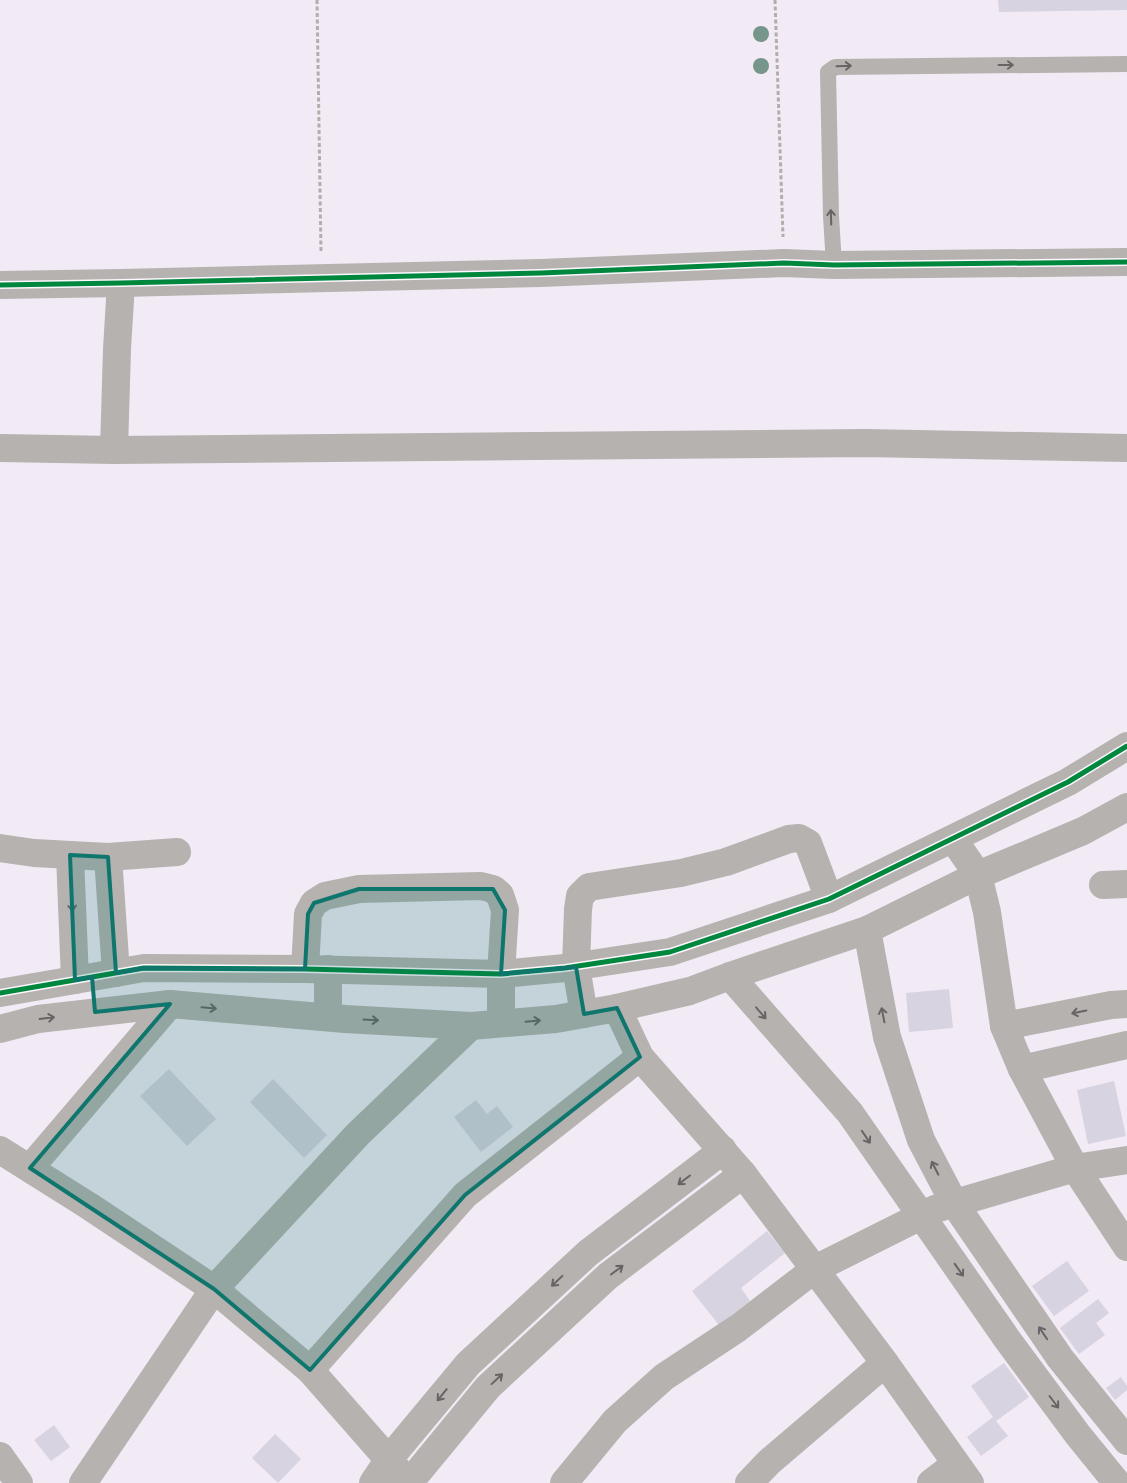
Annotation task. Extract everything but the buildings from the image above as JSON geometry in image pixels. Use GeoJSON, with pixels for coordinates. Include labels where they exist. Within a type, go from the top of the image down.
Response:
{"type":"FeatureCollection","features":[{"type":"Feature","properties":{"kind":"street"},"geometry":{"type":"LineString","coordinates":[[0,285],[541,273],[784,263],[834,265],[1127,262]]}},
{"type":"Feature","properties":{"kind":"street"},"geometry":{"type":"LineString","coordinates":[[114,450],[121,283]]}},
{"type":"Feature","properties":{"kind":"street"},"geometry":{"type":"LineString","coordinates":[[0,448],[114,450],[866,443],[1127,448]]}},
{"type":"Feature","properties":{"kind":"street"},"geometry":{"type":"LineString","coordinates":[[0,993],[144,968],[317,969],[501,974],[576,967],[670,952],[829,899],[1068,782],[1127,746]]}},
{"type":"Feature","properties":{"kind":"street"},"geometry":{"type":"LineString","coordinates":[[0,1029],[38,1019],[170,1004],[471,1026],[556,1019],[617,1008],[690,991],[867,930],[978,875],[1083,831],[1127,807]]}},
{"type":"Feature","properties":{"kind":"street"},"geometry":{"type":"LineString","coordinates":[[584,1014],[576,967],[578,909],[580,896],[589,887],[681,873],[726,862],[789,839],[799,838],[808,843],[829,899]]}},
{"type":"Feature","properties":{"kind":"street"},"geometry":{"type":"LineString","coordinates":[[952,838],[978,875],[986,912],[1004,1026],[1022,1068],[1075,1168],[1127,1247]]}},
{"type":"Feature","properties":{"kind":"street"},"geometry":{"type":"LineString","coordinates":[[0,848],[34,853],[108,857],[177,852]]}},
{"type":"Feature","properties":{"kind":"street"},"geometry":{"type":"LineString","coordinates":[[70,855],[94,977]]}},
{"type":"Feature","properties":{"kind":"street"},"geometry":{"type":"LineString","coordinates":[[95,1012],[94,977],[108,857]]}},
{"type":"Feature","properties":{"kind":"street"},"geometry":{"type":"LineString","coordinates":[[328,1017],[317,969],[308,914],[314,902],[325,896],[360,889],[481,886],[493,889],[500,894],[505,910],[501,974],[501,1023]]}},
{"type":"Feature","properties":{"kind":"street"},"geometry":{"type":"LineString","coordinates":[[867,930],[887,1037],[921,1140],[954,1203],[1060,1358],[1127,1441]]}},
{"type":"Feature","properties":{"kind":"street"},"geometry":{"type":"LineString","coordinates":[[730,976],[850,1113],[1019,1355],[1078,1435],[1118,1483]]}},
{"type":"Feature","properties":{"kind":"street"},"geometry":{"type":"LineString","coordinates":[[30,1168],[170,1004]]}},
{"type":"Feature","properties":{"kind":"street"},"geometry":{"type":"LineString","coordinates":[[1004,1026],[1111,1005],[1127,1004]]}},
{"type":"Feature","properties":{"kind":"street"},"geometry":{"type":"LineString","coordinates":[[617,1008],[640,1057],[743,1174],[884,1363],[963,1474],[931,1483]]}},
{"type":"Feature","properties":{"kind":"street"},"geometry":{"type":"LineString","coordinates":[[83,1483],[214,1289],[358,1134],[471,1026]]}},
{"type":"Feature","properties":{"kind":"street"},"geometry":{"type":"LineString","coordinates":[[1022,1068],[1127,1045]]}},
{"type":"Feature","properties":{"kind":"street"},"geometry":{"type":"LineString","coordinates":[[310,1370],[465,1195],[640,1057]]}},
{"type":"Feature","properties":{"kind":"street"},"geometry":{"type":"LineString","coordinates":[[0,1150],[214,1289],[310,1370],[409,1483],[488,1387],[608,1276],[743,1174]]}},
{"type":"Feature","properties":{"kind":"street"},"geometry":{"type":"LineString","coordinates":[[373,1483],[389,1459],[468,1364],[588,1253],[722,1150]]}},
{"type":"Feature","properties":{"kind":"street"},"geometry":{"type":"LineString","coordinates":[[575,1479],[616,1421],[664,1376],[738,1328],[815,1269],[935,1209],[1075,1168],[1127,1160]]}},
{"type":"Feature","properties":{"kind":"street"},"geometry":{"type":"LineString","coordinates":[[749,1483],[769,1462],[884,1363]]}},
{"type":"Feature","properties":{"kind":"street"},"geometry":{"type":"LineString","coordinates":[[0,1456],[19,1483]]}},
{"type":"Feature","properties":{"kind":"lane"},"geometry":{"type":"LineString","coordinates":[[834,265],[828,72],[835,67],[1127,64]]}},
{"type":"Feature","properties":{"kind":"path"},"geometry":{"type":"LineString","coordinates":[[317,0],[321,278]]}},
{"type":"Feature","properties":{"kind":"path"},"geometry":{"type":"LineString","coordinates":[[775,0],[784,263]]}},
{"type":"Feature","properties":{"kind":"highlighted area"},"geometry":{"type":"Polygon","coordinates":[[[70,855],[108,857],[116,973],[144,968],[305,969],[308,914],[314,903],[359,889],[493,889],[505,910],[501,974],[576,967],[584,1014],[617,1008],[640,1057],[465,1195],[310,1370],[214,1289],[30,1168],[170,1004],[95,1012],[92,977],[75,980],[70,855]]]}},
{"type":"Feature","properties":{"kind":"cycle path"},"geometry":{"type":"LineString","coordinates":[[0,285],[541,273],[784,263],[834,265],[1127,262]]}},
{"type":"Feature","properties":{"kind":"cycle path"},"geometry":{"type":"LineString","coordinates":[[0,993],[144,968],[305,969],[501,974],[565,968],[670,952],[829,899],[1068,782],[1127,746]]}}]}
